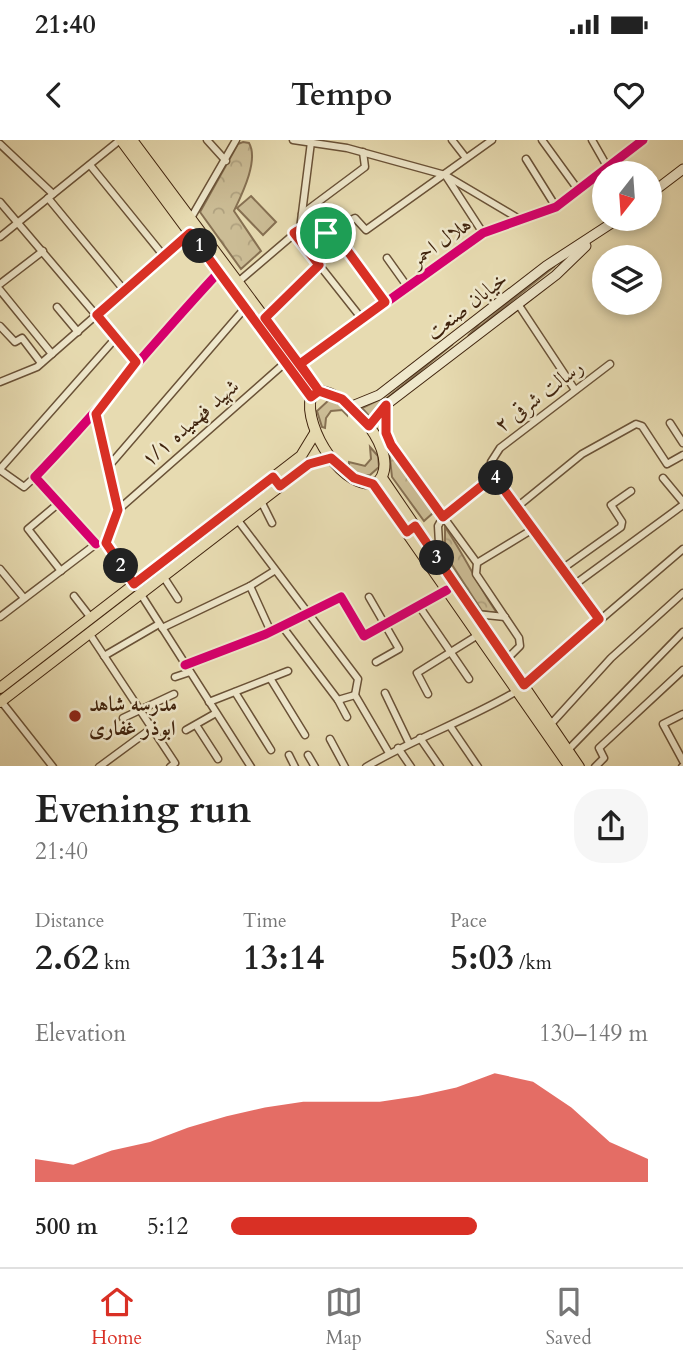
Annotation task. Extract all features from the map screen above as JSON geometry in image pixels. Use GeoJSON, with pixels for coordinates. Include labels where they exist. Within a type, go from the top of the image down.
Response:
{"type":"FeatureCollection","features":[{"type":"Feature","properties":{"kind":"main road"},"geometry":{"type":"LineString","coordinates":[[121,140],[191,218],[300,364],[315,394],[310,410],[315,433],[331,458],[354,478],[378,481]]}},
{"type":"Feature","properties":{"kind":"main road"},"geometry":{"type":"LineString","coordinates":[[132,140],[145,165],[190,233],[286,362],[315,394],[333,394],[352,406],[369,426],[380,449],[378,481],[478,635],[551,724],[579,766]]}},
{"type":"Feature","properties":{"kind":"main road"},"geometry":{"type":"LineString","coordinates":[[662,185],[683,169]]}},
{"type":"Feature","properties":{"kind":"main road","name":"خیابان صنعت"},"geometry":{"type":"LineString","coordinates":[[352,406],[379,395],[546,266],[600,231]]}},
{"type":"Feature","properties":{"kind":"main road","name":"خیابان صنعت"},"geometry":{"type":"LineString","coordinates":[[369,426],[386,405],[556,275],[601,231]]}},
{"type":"Feature","properties":{"kind":"main road"},"geometry":{"type":"LineString","coordinates":[[456,335],[464,345]]}},
{"type":"Feature","properties":{"kind":"main road"},"geometry":{"type":"LineString","coordinates":[[0,688],[91,618],[163,576],[261,501],[301,456],[315,433]]}},
{"type":"Feature","properties":{"kind":"main road"},"geometry":{"type":"LineString","coordinates":[[1,702],[89,633],[137,589],[277,482],[309,464],[331,458]]}},
{"type":"Feature","properties":{"kind":"main road"},"geometry":{"type":"LineString","coordinates":[[411,529],[440,561],[507,659],[521,688],[569,766]]}},
{"type":"Feature","properties":{"kind":"street"},"geometry":{"type":"LineString","coordinates":[[0,237],[121,140]]}},
{"type":"Feature","properties":{"kind":"street"},"geometry":{"type":"LineString","coordinates":[[207,140],[226,161]]}},
{"type":"Feature","properties":{"kind":"street"},"geometry":{"type":"LineString","coordinates":[[191,218],[236,140]]}},
{"type":"Feature","properties":{"kind":"street"},"geometry":{"type":"LineString","coordinates":[[293,140],[325,142],[445,175],[522,220]]}},
{"type":"Feature","properties":{"kind":"street"},"geometry":{"type":"LineString","coordinates":[[347,148],[354,140]]}},
{"type":"Feature","properties":{"kind":"street"},"geometry":{"type":"LineString","coordinates":[[452,140],[466,158]]}},
{"type":"Feature","properties":{"kind":"street"},"geometry":{"type":"LineString","coordinates":[[326,233],[355,218],[366,230],[492,140]]}},
{"type":"Feature","properties":{"kind":"street"},"geometry":{"type":"LineString","coordinates":[[542,140],[579,191]]}},
{"type":"Feature","properties":{"kind":"street"},"geometry":{"type":"LineString","coordinates":[[592,140],[604,161]]}},
{"type":"Feature","properties":{"kind":"street","name":"هلال احمر"},"geometry":{"type":"LineString","coordinates":[[617,161],[643,140]]}},
{"type":"Feature","properties":{"kind":"street"},"geometry":{"type":"LineString","coordinates":[[238,282],[297,231],[302,214],[311,142]]}},
{"type":"Feature","properties":{"kind":"street"},"geometry":{"type":"LineString","coordinates":[[0,144],[50,196],[124,290]]}},
{"type":"Feature","properties":{"kind":"street"},"geometry":{"type":"LineString","coordinates":[[363,152],[365,167]]}},
{"type":"Feature","properties":{"kind":"street"},"geometry":{"type":"LineString","coordinates":[[302,214],[381,157]]}},
{"type":"Feature","properties":{"kind":"street"},"geometry":{"type":"LineString","coordinates":[[526,159],[556,207]]}},
{"type":"Feature","properties":{"kind":"street"},"geometry":{"type":"LineString","coordinates":[[90,165],[163,256]]}},
{"type":"Feature","properties":{"kind":"street"},"geometry":{"type":"LineString","coordinates":[[445,175],[483,233]]}},
{"type":"Feature","properties":{"kind":"street","name":"هلال احمر"},"geometry":{"type":"LineString","coordinates":[[300,364],[483,233],[556,207],[592,181]]}},
{"type":"Feature","properties":{"kind":"street"},"geometry":{"type":"LineString","coordinates":[[0,202],[97,315],[114,340],[136,362]]}},
{"type":"Feature","properties":{"kind":"street"},"geometry":{"type":"LineString","coordinates":[[297,231],[326,233],[341,242],[385,302]]}},
{"type":"Feature","properties":{"kind":"street"},"geometry":{"type":"LineString","coordinates":[[297,231],[319,265],[362,319]]}},
{"type":"Feature","properties":{"kind":"street"},"geometry":{"type":"LineString","coordinates":[[0,382],[41,363],[190,233]]}},
{"type":"Feature","properties":{"kind":"street"},"geometry":{"type":"LineString","coordinates":[[0,284],[43,251]]}},
{"type":"Feature","properties":{"kind":"street"},"geometry":{"type":"LineString","coordinates":[[387,258],[407,286]]}},
{"type":"Feature","properties":{"kind":"street"},"geometry":{"type":"LineString","coordinates":[[265,318],[319,265]]}},
{"type":"Feature","properties":{"kind":"street"},"geometry":{"type":"LineString","coordinates":[[114,340],[0,470],[24,487],[96,414],[136,362],[219,272]]}},
{"type":"Feature","properties":{"kind":"street"},"geometry":{"type":"LineString","coordinates":[[0,290],[52,354]]}},
{"type":"Feature","properties":{"kind":"street"},"geometry":{"type":"LineString","coordinates":[[518,304],[575,390]]}},
{"type":"Feature","properties":{"kind":"street"},"geometry":{"type":"LineString","coordinates":[[57,307],[78,332]]}},
{"type":"Feature","properties":{"kind":"street"},"geometry":{"type":"LineString","coordinates":[[108,467],[245,308]]}},
{"type":"Feature","properties":{"kind":"street"},"geometry":{"type":"LineString","coordinates":[[0,326],[15,342],[22,338],[41,363]]}},
{"type":"Feature","properties":{"kind":"street","name":"شهید فهمیده ۱/۱"},"geometry":{"type":"LineString","coordinates":[[118,510],[286,362]]}},
{"type":"Feature","properties":{"kind":"street","name":"رسالت شرقی ۲"},"geometry":{"type":"LineString","coordinates":[[494,476],[491,462],[500,448],[610,364]]}},
{"type":"Feature","properties":{"kind":"street"},"geometry":{"type":"LineString","coordinates":[[386,405],[386,433],[391,445],[477,564],[476,574],[520,643],[507,659]]}},
{"type":"Feature","properties":{"kind":"street"},"geometry":{"type":"LineString","coordinates":[[96,414],[118,510],[106,543]]}},
{"type":"Feature","properties":{"kind":"street"},"geometry":{"type":"LineString","coordinates":[[517,507],[582,454],[636,424],[642,426],[667,464],[683,455]]}},
{"type":"Feature","properties":{"kind":"street"},"geometry":{"type":"LineString","coordinates":[[670,424],[683,443]]}},
{"type":"Feature","properties":{"kind":"street"},"geometry":{"type":"LineString","coordinates":[[440,561],[438,526],[443,517],[494,476],[599,619]]}},
{"type":"Feature","properties":{"kind":"street"},"geometry":{"type":"LineString","coordinates":[[35,477],[96,544]]}},
{"type":"Feature","properties":{"kind":"street"},"geometry":{"type":"LineString","coordinates":[[574,585],[683,503],[663,478]]}},
{"type":"Feature","properties":{"kind":"street"},"geometry":{"type":"LineString","coordinates":[[562,569],[621,527],[622,522],[611,505],[631,491]]}},
{"type":"Feature","properties":{"kind":"street"},"geometry":{"type":"LineString","coordinates":[[261,501],[272,523]]}},
{"type":"Feature","properties":{"kind":"street"},"geometry":{"type":"LineString","coordinates":[[59,503],[28,529],[61,571]]}},
{"type":"Feature","properties":{"kind":"street"},"geometry":{"type":"LineString","coordinates":[[237,519],[358,679],[355,695],[389,753]]}},
{"type":"Feature","properties":{"kind":"street"},"geometry":{"type":"LineString","coordinates":[[477,564],[533,529]]}},
{"type":"Feature","properties":{"kind":"street"},"geometry":{"type":"LineString","coordinates":[[106,543],[251,766]]}},
{"type":"Feature","properties":{"kind":"street"},"geometry":{"type":"LineString","coordinates":[[0,617],[96,544],[106,543]]}},
{"type":"Feature","properties":{"kind":"street"},"geometry":{"type":"LineString","coordinates":[[366,766],[521,688],[599,619],[682,552]]}},
{"type":"Feature","properties":{"kind":"street"},"geometry":{"type":"LineString","coordinates":[[0,569],[24,598]]}},
{"type":"Feature","properties":{"kind":"street"},"geometry":{"type":"LineString","coordinates":[[104,656],[126,642],[250,586],[274,571]]}},
{"type":"Feature","properties":{"kind":"street"},"geometry":{"type":"LineString","coordinates":[[163,576],[178,599]]}},
{"type":"Feature","properties":{"kind":"street"},"geometry":{"type":"LineString","coordinates":[[250,586],[271,632]]}},
{"type":"Feature","properties":{"kind":"street"},"geometry":{"type":"LineString","coordinates":[[175,677],[188,668],[271,632],[307,611],[341,597],[365,636],[447,590]]}},
{"type":"Feature","properties":{"kind":"street"},"geometry":{"type":"LineString","coordinates":[[551,724],[611,658],[683,593]]}},
{"type":"Feature","properties":{"kind":"street"},"geometry":{"type":"LineString","coordinates":[[74,596],[91,618]]}},
{"type":"Feature","properties":{"kind":"street"},"geometry":{"type":"LineString","coordinates":[[369,597],[399,649],[376,662]]}},
{"type":"Feature","properties":{"kind":"street"},"geometry":{"type":"LineString","coordinates":[[419,606],[469,679]]}},
{"type":"Feature","properties":{"kind":"street"},"geometry":{"type":"LineString","coordinates":[[476,614],[505,617]]}},
{"type":"Feature","properties":{"kind":"street"},"geometry":{"type":"LineString","coordinates":[[282,626],[338,700],[347,717]]}},
{"type":"Feature","properties":{"kind":"street"},"geometry":{"type":"LineString","coordinates":[[89,633],[152,728],[172,765]]}},
{"type":"Feature","properties":{"kind":"street"},"geometry":{"type":"LineString","coordinates":[[568,750],[682,633]]}},
{"type":"Feature","properties":{"kind":"street"},"geometry":{"type":"LineString","coordinates":[[428,694],[416,673],[478,635]]}},
{"type":"Feature","properties":{"kind":"street"},"geometry":{"type":"LineString","coordinates":[[594,766],[604,758],[599,748],[683,670]]}},
{"type":"Feature","properties":{"kind":"street"},"geometry":{"type":"LineString","coordinates":[[209,702],[288,671]]}},
{"type":"Feature","properties":{"kind":"street"},"geometry":{"type":"LineString","coordinates":[[270,678],[305,735]]}},
{"type":"Feature","properties":{"kind":"street"},"geometry":{"type":"LineString","coordinates":[[235,692],[271,750]]}},
{"type":"Feature","properties":{"kind":"street"},"geometry":{"type":"LineString","coordinates":[[385,693],[409,743]]}},
{"type":"Feature","properties":{"kind":"street"},"geometry":{"type":"LineString","coordinates":[[123,718],[174,694]]}},
{"type":"Feature","properties":{"kind":"street"},"geometry":{"type":"LineString","coordinates":[[338,700],[355,695]]}},
{"type":"Feature","properties":{"kind":"street"},"geometry":{"type":"LineString","coordinates":[[1,702],[53,766]]}},
{"type":"Feature","properties":{"kind":"street"},"geometry":{"type":"LineString","coordinates":[[186,730],[216,713]]}},
{"type":"Feature","properties":{"kind":"street"},"geometry":{"type":"LineString","coordinates":[[683,714],[663,724],[683,765]]}},
{"type":"Feature","properties":{"kind":"street"},"geometry":{"type":"LineString","coordinates":[[196,725],[218,759]]}},
{"type":"Feature","properties":{"kind":"street"},"geometry":{"type":"LineString","coordinates":[[450,726],[478,766]]}},
{"type":"Feature","properties":{"kind":"street"},"geometry":{"type":"LineString","coordinates":[[99,766],[152,728]]}},
{"type":"Feature","properties":{"kind":"street"},"geometry":{"type":"LineString","coordinates":[[420,738],[440,766]]}},
{"type":"Feature","properties":{"kind":"street"},"geometry":{"type":"LineString","coordinates":[[330,739],[345,766]]}},
{"type":"Feature","properties":{"kind":"street"},"geometry":{"type":"LineString","coordinates":[[398,748],[411,766]]}},
{"type":"Feature","properties":{"kind":"street"},"geometry":{"type":"LineString","coordinates":[[289,755],[295,766]]}},
{"type":"Feature","properties":{"kind":"street"},"geometry":{"type":"LineString","coordinates":[[308,755],[315,766]]}},
{"type":"Feature","properties":{"kind":"green space"},"geometry":{"type":"Polygon","coordinates":[[[249,143],[252,150],[251,168],[234,211],[261,251],[241,269],[200,212],[238,144],[249,143]]]}},
{"type":"Feature","properties":{"kind":"green space"},"geometry":{"type":"Polygon","coordinates":[[[251,196],[276,222],[263,235],[237,208],[251,196]]]}},
{"type":"Feature","properties":{"kind":"green space"},"geometry":{"type":"Polygon","coordinates":[[[555,266],[468,336],[480,323],[555,266]]]}},
{"type":"Feature","properties":{"kind":"green space"},"geometry":{"type":"Polygon","coordinates":[[[453,344],[381,403],[370,417],[362,408],[379,400],[453,344]]]}},
{"type":"Feature","properties":{"kind":"green space"},"geometry":{"type":"Polygon","coordinates":[[[330,399],[347,409],[347,415],[342,410],[331,411],[326,418],[325,428],[322,427],[317,411],[330,399]]]}},
{"type":"Feature","properties":{"kind":"green space"},"geometry":{"type":"Polygon","coordinates":[[[370,447],[378,456],[379,467],[370,475],[360,476],[349,467],[349,462],[365,466],[371,459],[370,447]]]}},
{"type":"Feature","properties":{"kind":"green space"},"geometry":{"type":"Polygon","coordinates":[[[389,450],[434,512],[424,521],[392,477],[389,450]]]}},
{"type":"Feature","properties":{"kind":"green space"},"geometry":{"type":"Polygon","coordinates":[[[255,498],[3,695],[0,692],[255,498]]]}},
{"type":"Feature","properties":{"kind":"green space"},"geometry":{"type":"Polygon","coordinates":[[[445,527],[497,613],[482,611],[445,554],[445,527]]]}},
{"type":"Feature","properties":{"kind":"cycle path"},"geometry":{"type":"LineString","coordinates":[[300,364],[483,233],[556,207],[643,140]]}},
{"type":"Feature","properties":{"kind":"cycle path"},"geometry":{"type":"LineString","coordinates":[[96,544],[35,477],[219,272]]}},
{"type":"Feature","properties":{"kind":"cycle path"},"geometry":{"type":"LineString","coordinates":[[185,665],[266,634],[341,597],[364,636],[447,590]]}},
{"type":"Feature","properties":{"kind":"place","name":"مدرسه شاهد ابوذر غفاری"},"geometry":{"type":"Point","coordinates":[75,716]}},
{"type":"Feature","properties":{"kind":"route"},"geometry":{"type":"LineString","coordinates":[[326,233],[307,228],[294,233],[319,265],[265,318],[319,391],[333,394],[352,406],[369,426],[386,405],[386,433],[391,445],[443,517],[494,476],[599,619],[524,685],[415,526],[407,532],[373,484],[354,478],[331,458],[318,459],[280,486],[273,477],[134,584],[106,543],[118,510],[96,414],[136,362],[114,340],[97,315],[190,233],[311,397],[319,391],[300,364],[385,302],[341,242],[326,233]]}}]}
